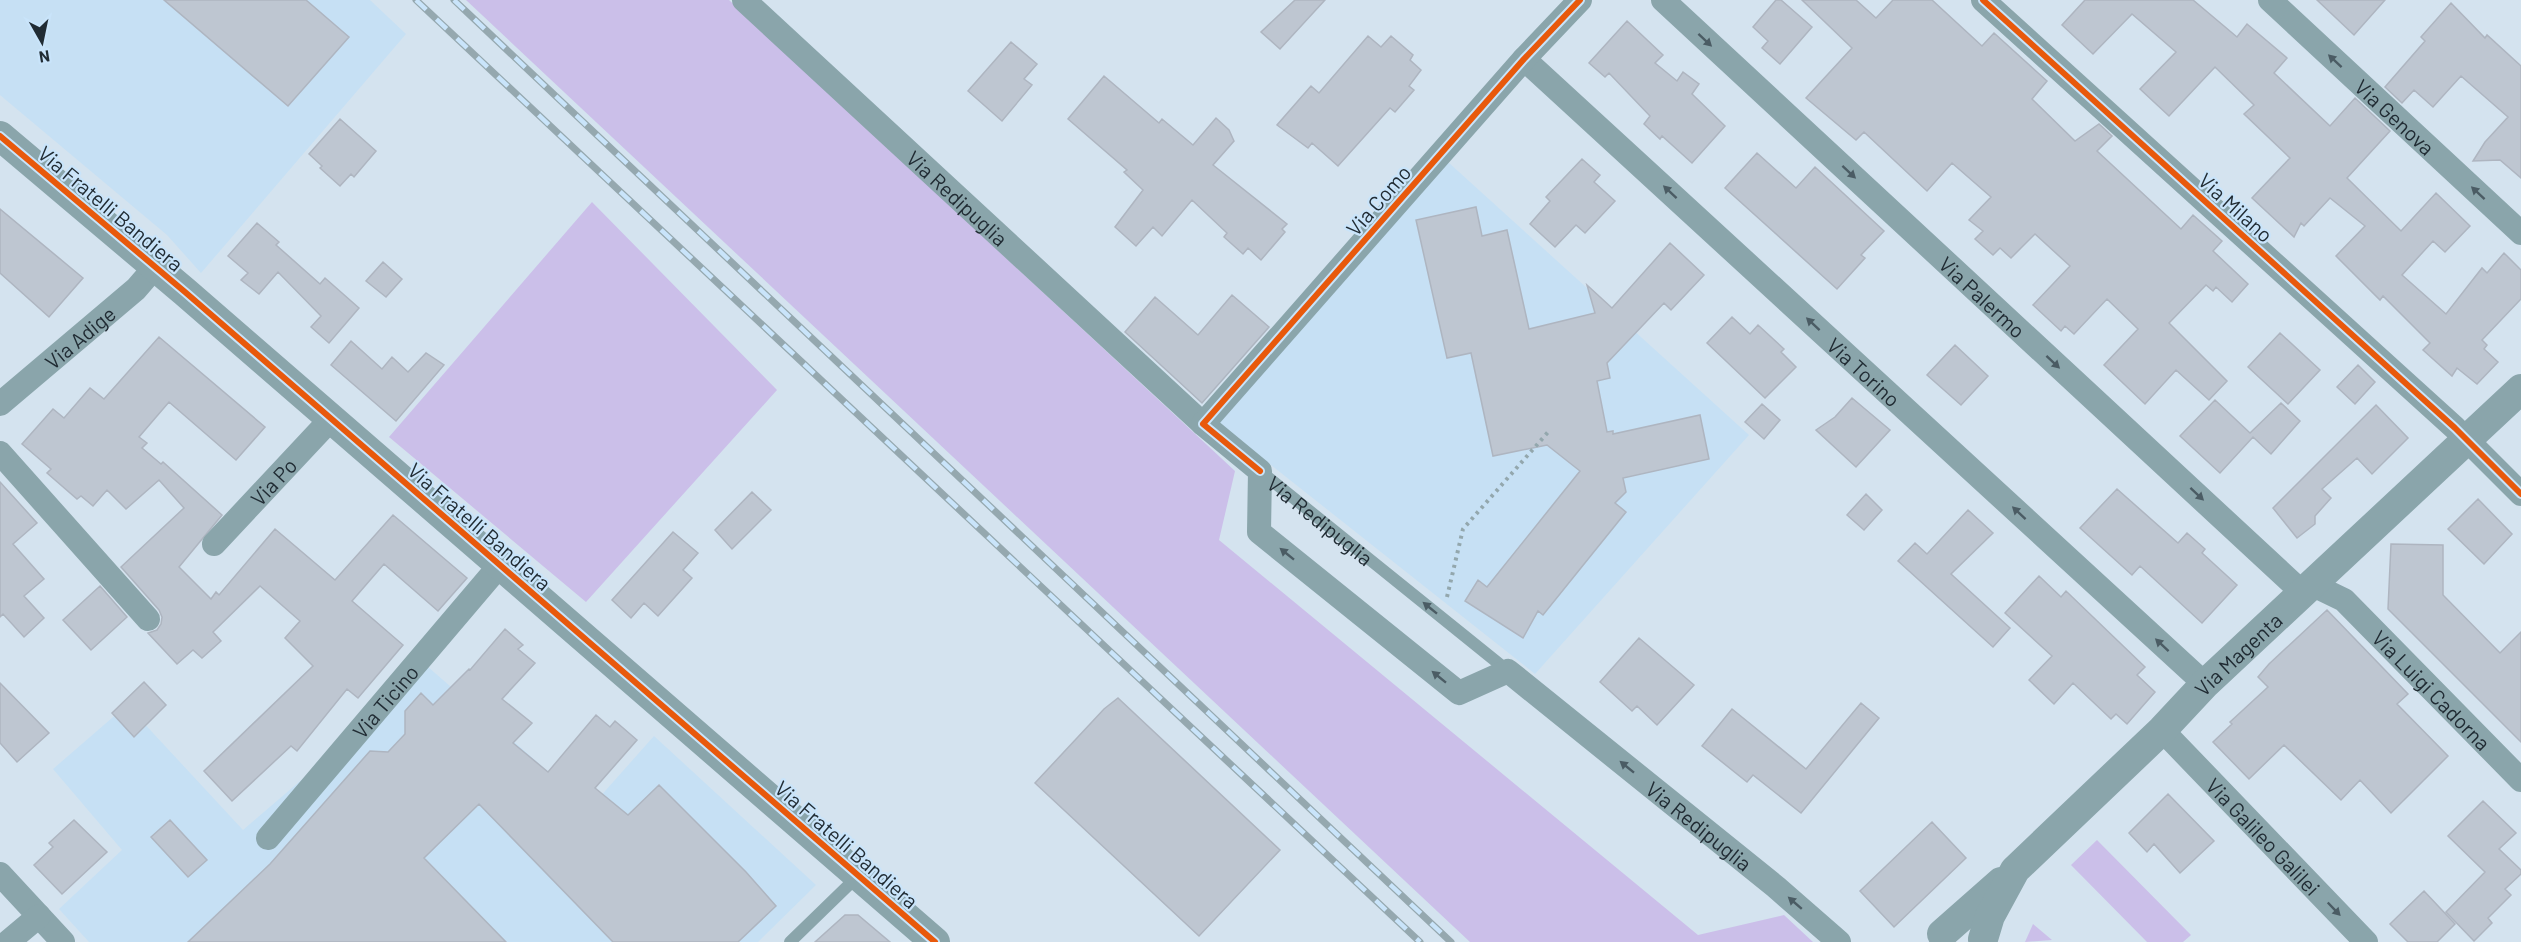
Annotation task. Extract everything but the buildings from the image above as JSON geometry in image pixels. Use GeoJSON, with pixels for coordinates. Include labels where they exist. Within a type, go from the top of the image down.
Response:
{"type":"FeatureCollection","features":[{"type":"Feature","properties":{"kind":"street","name":"Via Redipuglia"},"geometry":{"type":"LineString","coordinates":[[744,0],[768,8],[1203,424],[1260,471]]}},
{"type":"Feature","properties":{"kind":"street","name":"Via Como"},"geometry":{"type":"LineString","coordinates":[[1203,424],[1524,58],[1580,0]]}},
{"type":"Feature","properties":{"kind":"street","name":"Via Palermo"},"geometry":{"type":"LineString","coordinates":[[1662,0],[2315,582]]}},
{"type":"Feature","properties":{"kind":"street","name":"Via Milano"},"geometry":{"type":"LineString","coordinates":[[1983,0],[2467,439],[2521,494]]}},
{"type":"Feature","properties":{"kind":"street","name":"Via Genova"},"geometry":{"type":"LineString","coordinates":[[2270,0],[2521,233]]}},
{"type":"Feature","properties":{"kind":"street","name":"Via Torino"},"geometry":{"type":"LineString","coordinates":[[1524,58],[2205,684]]}},
{"type":"Feature","properties":{"kind":"street","name":"Via Fratelli Bandiera"},"geometry":{"type":"LineString","coordinates":[[0,136],[936,942]]}},
{"type":"Feature","properties":{"kind":"street","name":"Via Adige"},"geometry":{"type":"LineString","coordinates":[[0,404],[136,288],[154,267]]}},
{"type":"Feature","properties":{"kind":"street","name":"Via Magenta"},"geometry":{"type":"LineString","coordinates":[[1984,941],[1990,915],[2015,870],[2162,730],[2205,684],[2521,389]]}},
{"type":"Feature","properties":{"kind":"street","name":"Via Po"},"geometry":{"type":"LineString","coordinates":[[214,544],[331,419]]}},
{"type":"Feature","properties":{"kind":"street"},"geometry":{"type":"LineString","coordinates":[[0,453],[148,619]]}},
{"type":"Feature","properties":{"kind":"street"},"geometry":{"type":"LineString","coordinates":[[1260,471],[1259,532],[1459,693],[1508,672]]}},
{"type":"Feature","properties":{"kind":"street","name":"Via Ticino"},"geometry":{"type":"LineString","coordinates":[[268,838],[500,565]]}},
{"type":"Feature","properties":{"kind":"street","name":"Via Luigi Cadorna"},"geometry":{"type":"LineString","coordinates":[[2315,582],[2344,600],[2521,780]]}},
{"type":"Feature","properties":{"kind":"street","name":"Via Redipuglia"},"geometry":{"type":"LineString","coordinates":[[1508,672],[1776,887],[1839,942]]}},
{"type":"Feature","properties":{"kind":"street","name":"Via Galileo Galilei"},"geometry":{"type":"LineString","coordinates":[[2162,730],[2366,942]]}},
{"type":"Feature","properties":{"kind":"street"},"geometry":{"type":"LineString","coordinates":[[1935,938],[2015,870]]}},
{"type":"Feature","properties":{"kind":"street"},"geometry":{"type":"LineString","coordinates":[[0,874],[63,942]]}},
{"type":"Feature","properties":{"kind":"street"},"geometry":{"type":"LineString","coordinates":[[8,942],[39,916]]}},
{"type":"Feature","properties":{"kind":"street"},"geometry":{"type":"LineString","coordinates":[[1935,938],[1956,931],[1970,933],[1984,941]]}},
{"type":"Feature","properties":{"kind":"lane","name":"Via Redipuglia"},"geometry":{"type":"LineString","coordinates":[[1260,471],[1508,672]]}},
{"type":"Feature","properties":{"kind":"lane"},"geometry":{"type":"LineString","coordinates":[[790,942],[858,876]]}},
{"type":"Feature","properties":{"kind":"path"},"geometry":{"type":"LineString","coordinates":[[1442,618],[1463,529],[1549,431]]}},
{"type":"Feature","properties":{"kind":"shaded area"},"geometry":{"type":"Polygon","coordinates":[[[0,0],[370,0],[406,34],[201,273],[167,235],[0,95],[0,0]]]}},
{"type":"Feature","properties":{"kind":"shaded area"},"geometry":{"type":"Polygon","coordinates":[[[466,0],[729,0],[1235,471],[1219,540],[1698,935],[1784,915],[1813,942],[1470,942],[466,0]]]}},
{"type":"Feature","properties":{"kind":"shaded area"},"geometry":{"type":"Polygon","coordinates":[[[1448,162],[1749,435],[1535,674],[1218,423],[1448,162]]]}},
{"type":"Feature","properties":{"kind":"shaded area"},"geometry":{"type":"Polygon","coordinates":[[[592,202],[777,390],[586,602],[389,437],[592,202]]]}},
{"type":"Feature","properties":{"kind":"shaded area"},"geometry":{"type":"Polygon","coordinates":[[[412,653],[590,808],[654,736],[816,885],[758,942],[89,942],[59,909],[122,850],[53,769],[127,705],[243,830],[306,776],[412,653]]]}},
{"type":"Feature","properties":{"kind":"shaded area"},"geometry":{"type":"Polygon","coordinates":[[[2097,840],[2191,935],[2183,942],[2147,942],[2071,865],[2097,840]]]}},
{"type":"Feature","properties":{"kind":"shaded area"},"geometry":{"type":"Polygon","coordinates":[[[2033,924],[2052,940],[2025,942],[2033,924]]]}},
{"type":"Feature","properties":{"kind":"railway"},"geometry":{"type":"LineString","coordinates":[[416,0],[1420,942]]}},
{"type":"Feature","properties":{"kind":"railway"},"geometry":{"type":"LineString","coordinates":[[454,0],[1451,942]]}},
{"type":"Feature","properties":{"kind":"cycle path"},"geometry":{"type":"LineString","coordinates":[[1260,471],[1203,424],[1524,59],[1580,0]]}},
{"type":"Feature","properties":{"kind":"cycle path"},"geometry":{"type":"LineString","coordinates":[[1983,0],[2455,428],[2521,494]]}},
{"type":"Feature","properties":{"kind":"cycle path"},"geometry":{"type":"LineString","coordinates":[[0,136],[185,292],[935,942]]}}]}
